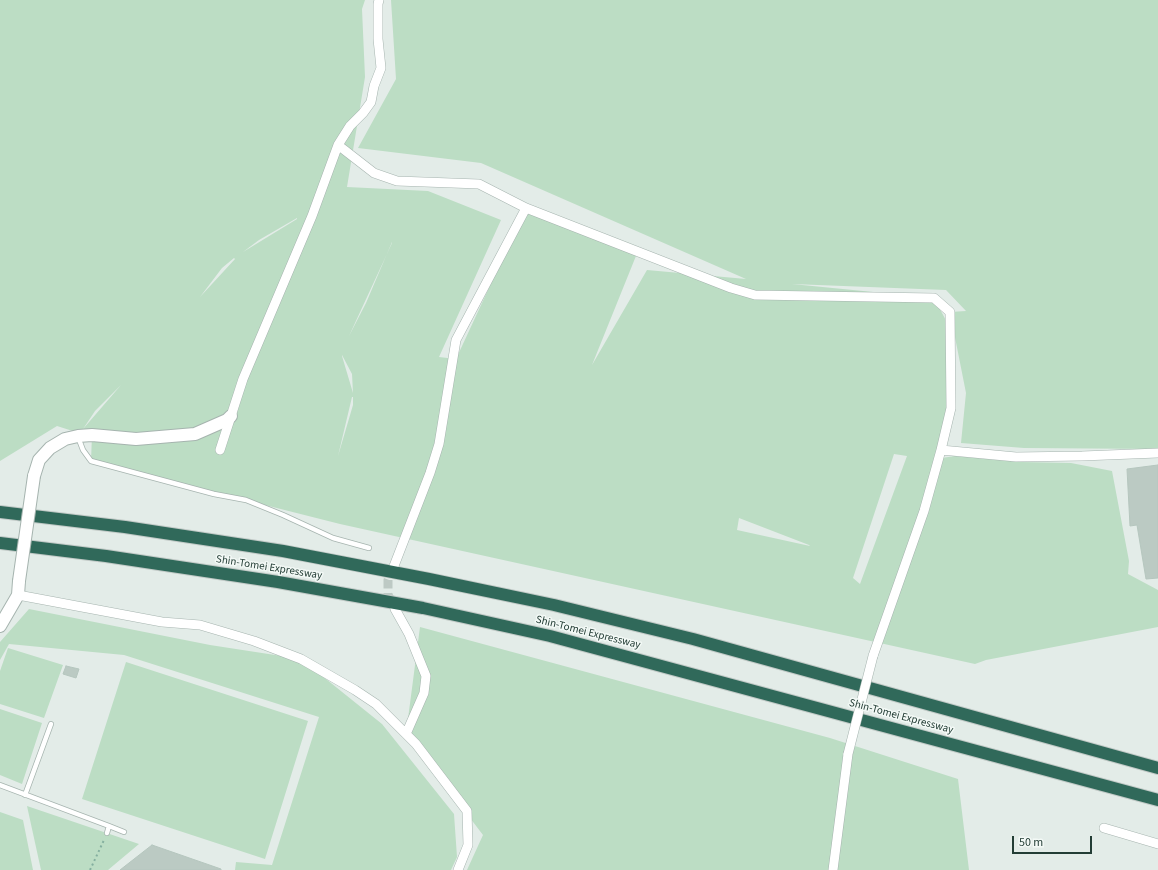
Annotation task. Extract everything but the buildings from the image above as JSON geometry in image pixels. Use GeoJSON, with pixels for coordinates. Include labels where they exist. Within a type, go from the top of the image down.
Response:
{"type":"FeatureCollection","features":[{"type":"Feature","properties":{"kind":"highway","name":"Shin-Tomei Expressway"},"geometry":{"type":"LineString","coordinates":[[0,512],[125,526],[283,551],[554,605],[693,639],[1158,768]]}},
{"type":"Feature","properties":{"kind":"highway","name":"Shin-Tomei Expressway"},"geometry":{"type":"LineString","coordinates":[[0,543],[106,556],[278,582],[423,608],[550,636],[1158,800]]}},
{"type":"Feature","properties":{"kind":"street"},"geometry":{"type":"LineString","coordinates":[[220,450],[243,379],[312,216],[338,145],[350,126],[363,113],[371,102],[380,68],[378,39],[379,0]]}},
{"type":"Feature","properties":{"kind":"street"},"geometry":{"type":"LineString","coordinates":[[338,145],[374,173],[397,181],[479,184],[526,208],[731,288],[755,295],[934,298],[950,312],[951,408],[924,511],[873,656],[848,754],[833,870]]}},
{"type":"Feature","properties":{"kind":"street"},"geometry":{"type":"LineString","coordinates":[[394,566],[425,488],[439,444],[456,340],[526,208]]}},
{"type":"Feature","properties":{"kind":"street"},"geometry":{"type":"LineString","coordinates":[[0,626],[18,595],[34,476],[39,460],[50,448],[65,438],[78,436],[92,435],[136,439],[195,434],[227,420],[231,416]]}},
{"type":"Feature","properties":{"kind":"street"},"geometry":{"type":"LineString","coordinates":[[941,450],[1016,457],[1158,453]]}},
{"type":"Feature","properties":{"kind":"street"},"geometry":{"type":"LineString","coordinates":[[18,595],[162,622],[200,625],[254,641],[301,659],[356,690],[376,704],[416,744],[467,811],[468,845],[458,870]]}},
{"type":"Feature","properties":{"kind":"street"},"geometry":{"type":"LineString","coordinates":[[395,609],[409,634],[426,676],[424,693],[406,734]]}},
{"type":"Feature","properties":{"kind":"street"},"geometry":{"type":"LineString","coordinates":[[1104,828],[1158,844]]}},
{"type":"Feature","properties":{"kind":"lane"},"geometry":{"type":"LineString","coordinates":[[78,436],[83,450],[91,461],[207,492],[246,500],[334,538],[370,548]]}},
{"type":"Feature","properties":{"kind":"lane"},"geometry":{"type":"LineString","coordinates":[[25,795],[51,724]]}},
{"type":"Feature","properties":{"kind":"lane"},"geometry":{"type":"LineString","coordinates":[[0,785],[124,832]]}},
{"type":"Feature","properties":{"kind":"lane"},"geometry":{"type":"LineString","coordinates":[[107,833],[109,826]]}},
{"type":"Feature","properties":{"kind":"path"},"geometry":{"type":"LineString","coordinates":[[90,870],[107,833]]}},
{"type":"Feature","properties":{"kind":"green space"},"geometry":{"type":"Polygon","coordinates":[[[0,0],[365,0],[362,9],[365,77],[347,187],[428,191],[501,220],[439,357],[456,359],[526,208],[638,251],[592,365],[647,270],[746,279],[481,163],[358,148],[396,79],[391,0],[1158,0],[1158,449],[1024,448],[961,443],[966,393],[950,312],[966,311],[946,290],[792,284],[934,298],[950,328],[951,408],[935,459],[955,456],[1022,462],[1071,463],[1112,471],[1129,561],[1128,574],[1158,590],[1158,627],[986,660],[975,664],[340,524],[91,461],[92,435],[79,433],[57,426],[0,461],[0,0]],[[297,218],[259,240],[243,252],[297,219],[297,218]],[[387,255],[349,336],[366,303],[387,255]],[[234,258],[222,268],[200,297],[235,259],[234,258]],[[342,355],[342,356],[353,393],[352,374],[342,355]],[[121,385],[95,411],[83,429],[121,385]],[[352,397],[338,456],[353,405],[353,397],[352,397]],[[894,454],[853,578],[860,584],[907,456],[894,454]],[[739,518],[737,530],[810,546],[739,518]]]}},
{"type":"Feature","properties":{"kind":"green space"},"geometry":{"type":"Polygon","coordinates":[[[29,609],[210,645],[301,659],[382,724],[454,814],[457,857],[451,870],[235,870],[236,862],[272,865],[319,717],[124,655],[9,644],[0,660],[0,642],[29,609]]]}},
{"type":"Feature","properties":{"kind":"green space"},"geometry":{"type":"Polygon","coordinates":[[[420,627],[830,738],[958,779],[969,870],[467,870],[483,835],[406,734],[420,627]]]}},
{"type":"Feature","properties":{"kind":"green space"},"geometry":{"type":"Polygon","coordinates":[[[8,648],[63,665],[44,718],[0,704],[0,671],[8,648]]]}},
{"type":"Feature","properties":{"kind":"green space"},"geometry":{"type":"Polygon","coordinates":[[[126,662],[308,721],[265,859],[82,799],[126,662]]]}},
{"type":"Feature","properties":{"kind":"green space"},"geometry":{"type":"Polygon","coordinates":[[[0,709],[42,723],[22,784],[0,775],[0,709]]]}},
{"type":"Feature","properties":{"kind":"green space"},"geometry":{"type":"Polygon","coordinates":[[[27,806],[139,844],[108,870],[41,870],[27,806]]]}},
{"type":"Feature","properties":{"kind":"green space"},"geometry":{"type":"Polygon","coordinates":[[[0,812],[23,820],[33,870],[0,870],[0,812]]]}},
{"type":"Feature","properties":{"kind":"tunnel"},"geometry":{"type":"LineString","coordinates":[[393,567],[388,580],[388,595],[394,606]]}}]}
